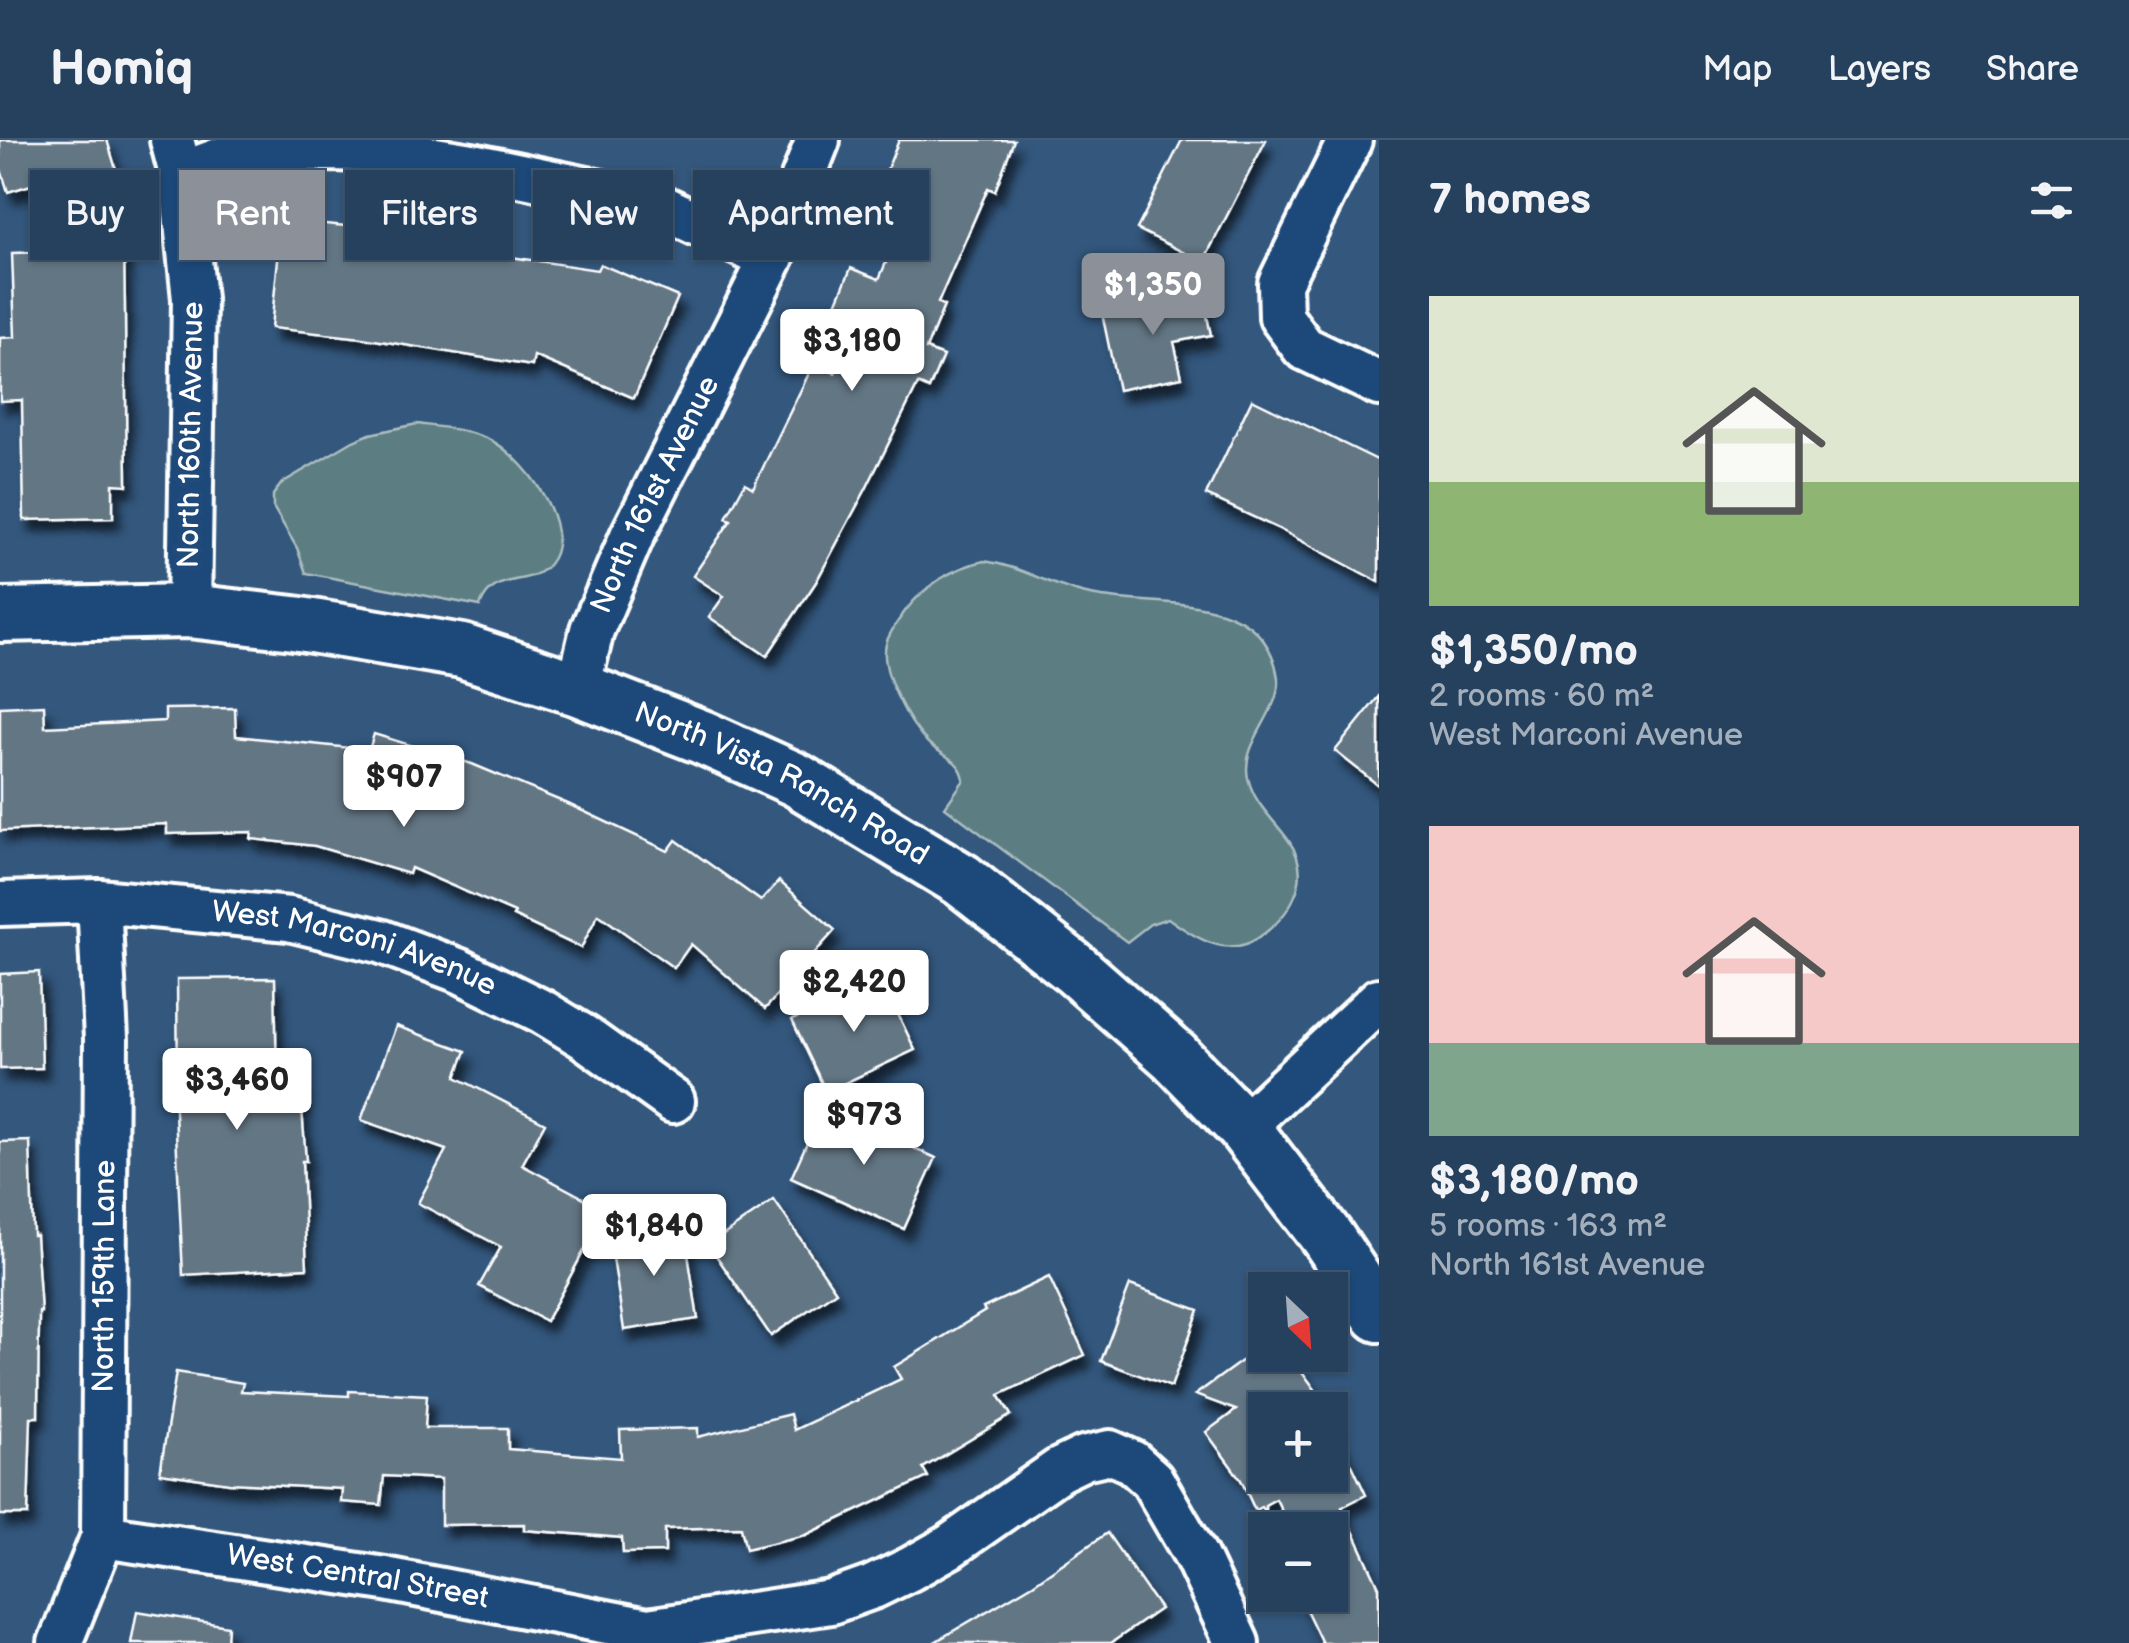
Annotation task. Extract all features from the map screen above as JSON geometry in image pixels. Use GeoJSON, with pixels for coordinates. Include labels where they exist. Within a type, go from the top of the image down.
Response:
{"type":"FeatureCollection","features":[{"type":"Feature","properties":{"kind":"street","name":"North 161st Avenue"},"geometry":{"type":"LineString","coordinates":[[806,170],[818,140]]}},
{"type":"Feature","properties":{"kind":"street"},"geometry":{"type":"LineString","coordinates":[[1350,140],[1280,283],[1281,317],[1304,348],[1379,384]]}},
{"type":"Feature","properties":{"kind":"street"},"geometry":{"type":"LineString","coordinates":[[176,157],[243,151],[386,151],[654,203],[693,222]]}},
{"type":"Feature","properties":{"kind":"street","name":"North 160th Avenue"},"geometry":{"type":"LineString","coordinates":[[176,157],[194,299],[189,611]]}},
{"type":"Feature","properties":{"kind":"street","name":"North 161st Avenue"},"geometry":{"type":"LineString","coordinates":[[578,690],[592,630],[620,562],[771,260]]}},
{"type":"Feature","properties":{"kind":"street","name":"North Vista Ranch Road"},"geometry":{"type":"LineString","coordinates":[[0,615],[189,611],[294,623],[462,652],[702,737],[797,780],[962,880],[1076,969],[1174,1056],[1243,1127],[1328,1237],[1379,1316]]}},
{"type":"Feature","properties":{"kind":"street","name":"West Marconi Avenue"},"geometry":{"type":"LineString","coordinates":[[0,904],[100,901],[289,919],[336,929],[460,971],[543,1012],[672,1100]]}},
{"type":"Feature","properties":{"kind":"street","name":"North 159th Lane"},"geometry":{"type":"LineString","coordinates":[[60,1643],[103,1536],[106,1039],[100,901]]}},
{"type":"Feature","properties":{"kind":"street"},"geometry":{"type":"LineString","coordinates":[[1243,1127],[1379,1000]]}},
{"type":"Feature","properties":{"kind":"street","name":"West Central Street"},"geometry":{"type":"LineString","coordinates":[[103,1536],[385,1579],[648,1630],[831,1602],[873,1587],[949,1547],[1059,1470],[1110,1452],[1132,1462],[1152,1480],[1196,1556],[1238,1643]]}},
{"type":"Feature","properties":{"kind":"green space"},"geometry":{"type":"Polygon","coordinates":[[[417,424],[469,432],[500,446],[529,474],[551,512],[557,531],[556,549],[549,564],[532,576],[494,587],[480,606],[306,573],[297,548],[273,507],[273,495],[282,483],[353,441],[417,424]]]}},
{"type":"Feature","properties":{"kind":"green space"},"geometry":{"type":"Polygon","coordinates":[[[984,561],[1086,594],[1202,607],[1229,615],[1252,628],[1269,648],[1278,690],[1250,752],[1248,778],[1260,804],[1296,855],[1299,883],[1280,919],[1258,938],[1246,944],[1222,946],[1199,938],[1168,918],[1150,924],[1127,942],[945,807],[964,780],[962,773],[912,723],[891,682],[886,644],[906,610],[931,585],[984,561]]]}},
{"type":"Feature","properties":{"kind":"building"},"geometry":{"type":"Polygon","coordinates":[[[0,140],[107,140],[116,170],[30,170],[30,185],[8,192],[0,166],[0,140]]]}},
{"type":"Feature","properties":{"kind":"building"},"geometry":{"type":"Polygon","coordinates":[[[899,140],[1014,140],[995,191],[988,188],[938,303],[944,306],[926,349],[943,356],[929,389],[918,384],[816,582],[767,656],[709,617],[724,596],[693,576],[731,520],[726,518],[745,483],[753,488],[814,363],[835,373],[860,314],[836,304],[851,268],[879,279],[887,260],[929,260],[929,170],[887,170],[899,140]]]}},
{"type":"Feature","properties":{"kind":"building"},"geometry":{"type":"Polygon","coordinates":[[[1182,140],[1266,140],[1203,262],[1137,229],[1182,140]]]}},
{"type":"Feature","properties":{"kind":"building"},"geometry":{"type":"Polygon","coordinates":[[[325,224],[345,226],[345,260],[513,257],[597,270],[600,264],[678,297],[634,398],[534,356],[532,366],[362,338],[271,328],[278,260],[325,260],[325,224]]]}},
{"type":"Feature","properties":{"kind":"building"},"geometry":{"type":"Polygon","coordinates":[[[30,252],[30,260],[124,260],[127,485],[113,484],[113,518],[24,520],[22,400],[0,401],[0,338],[15,337],[12,253],[30,252]]]}},
{"type":"Feature","properties":{"kind":"building"},"geometry":{"type":"Polygon","coordinates":[[[1202,292],[1211,335],[1174,342],[1182,377],[1118,390],[1102,313],[1202,292]]]}},
{"type":"Feature","properties":{"kind":"building"},"geometry":{"type":"Polygon","coordinates":[[[1252,399],[1379,461],[1379,582],[1206,495],[1252,399]]]}},
{"type":"Feature","properties":{"kind":"building"},"geometry":{"type":"Polygon","coordinates":[[[1379,696],[1379,786],[1335,751],[1379,696]]]}},
{"type":"Feature","properties":{"kind":"building"},"geometry":{"type":"Polygon","coordinates":[[[44,705],[45,727],[165,721],[165,709],[235,708],[236,736],[369,750],[374,734],[472,764],[668,851],[676,840],[761,901],[779,881],[835,930],[765,1009],[691,944],[674,968],[598,914],[581,948],[513,916],[515,913],[411,868],[409,874],[315,846],[251,839],[252,832],[167,834],[167,824],[0,831],[0,707],[44,705]]]}},
{"type":"Feature","properties":{"kind":"building"},"geometry":{"type":"Polygon","coordinates":[[[39,972],[42,1068],[0,1069],[0,974],[39,972]]]}},
{"type":"Feature","properties":{"kind":"building"},"geometry":{"type":"Polygon","coordinates":[[[275,978],[277,1083],[300,1082],[306,1161],[302,1161],[307,1268],[183,1275],[174,1091],[178,1090],[177,979],[275,978]]]}},
{"type":"Feature","properties":{"kind":"building"},"geometry":{"type":"Polygon","coordinates":[[[881,978],[915,1050],[826,1092],[792,1020],[881,978]]]}},
{"type":"Feature","properties":{"kind":"building"},"geometry":{"type":"Polygon","coordinates":[[[396,1026],[466,1051],[456,1077],[545,1123],[522,1165],[606,1210],[546,1321],[479,1286],[501,1247],[418,1203],[446,1150],[361,1120],[396,1026]]]}},
{"type":"Feature","properties":{"kind":"building"},"geometry":{"type":"Polygon","coordinates":[[[823,1107],[936,1158],[904,1229],[791,1178],[823,1107]]]}},
{"type":"Feature","properties":{"kind":"building"},"geometry":{"type":"Polygon","coordinates":[[[30,1141],[33,1235],[41,1312],[38,1417],[31,1417],[28,1515],[0,1515],[0,1142],[30,1141]]]}},
{"type":"Feature","properties":{"kind":"building"},"geometry":{"type":"Polygon","coordinates":[[[774,1200],[836,1291],[771,1336],[709,1245],[774,1200]]]}},
{"type":"Feature","properties":{"kind":"building"},"geometry":{"type":"Polygon","coordinates":[[[684,1228],[698,1319],[624,1330],[610,1238],[684,1228]]]}},
{"type":"Feature","properties":{"kind":"building"},"geometry":{"type":"Polygon","coordinates":[[[1049,1277],[1085,1355],[999,1395],[1011,1415],[923,1468],[928,1477],[806,1535],[746,1549],[741,1527],[665,1529],[665,1552],[623,1553],[622,1538],[524,1530],[524,1524],[441,1525],[441,1479],[384,1476],[381,1505],[341,1502],[342,1489],[229,1483],[160,1473],[176,1372],[243,1383],[241,1391],[427,1395],[425,1428],[508,1428],[508,1449],[621,1458],[620,1430],[698,1428],[698,1437],[790,1414],[794,1430],[901,1379],[894,1367],[985,1311],[983,1308],[1049,1277]]]}},
{"type":"Feature","properties":{"kind":"building"},"geometry":{"type":"Polygon","coordinates":[[[1130,1285],[1199,1310],[1171,1387],[1101,1361],[1130,1285]]]}},
{"type":"Feature","properties":{"kind":"building"},"geometry":{"type":"Polygon","coordinates":[[[1248,1356],[1248,1372],[1302,1372],[1317,1392],[1248,1392],[1248,1492],[1348,1492],[1348,1456],[1366,1495],[1342,1507],[1344,1512],[1282,1512],[1276,1499],[1265,1505],[1265,1512],[1261,1507],[1255,1510],[1241,1480],[1206,1432],[1236,1410],[1195,1395],[1248,1356]]]}},
{"type":"Feature","properties":{"kind":"building"},"geometry":{"type":"Polygon","coordinates":[[[1348,1520],[1379,1587],[1379,1643],[1322,1643],[1307,1612],[1348,1612],[1348,1520]]]}},
{"type":"Feature","properties":{"kind":"building"},"geometry":{"type":"Polygon","coordinates":[[[1107,1533],[1160,1609],[1111,1643],[933,1643],[1033,1584],[1107,1533]]]}},
{"type":"Feature","properties":{"kind":"building"},"geometry":{"type":"Polygon","coordinates":[[[137,1611],[228,1626],[227,1643],[131,1643],[137,1611]]]}}]}
